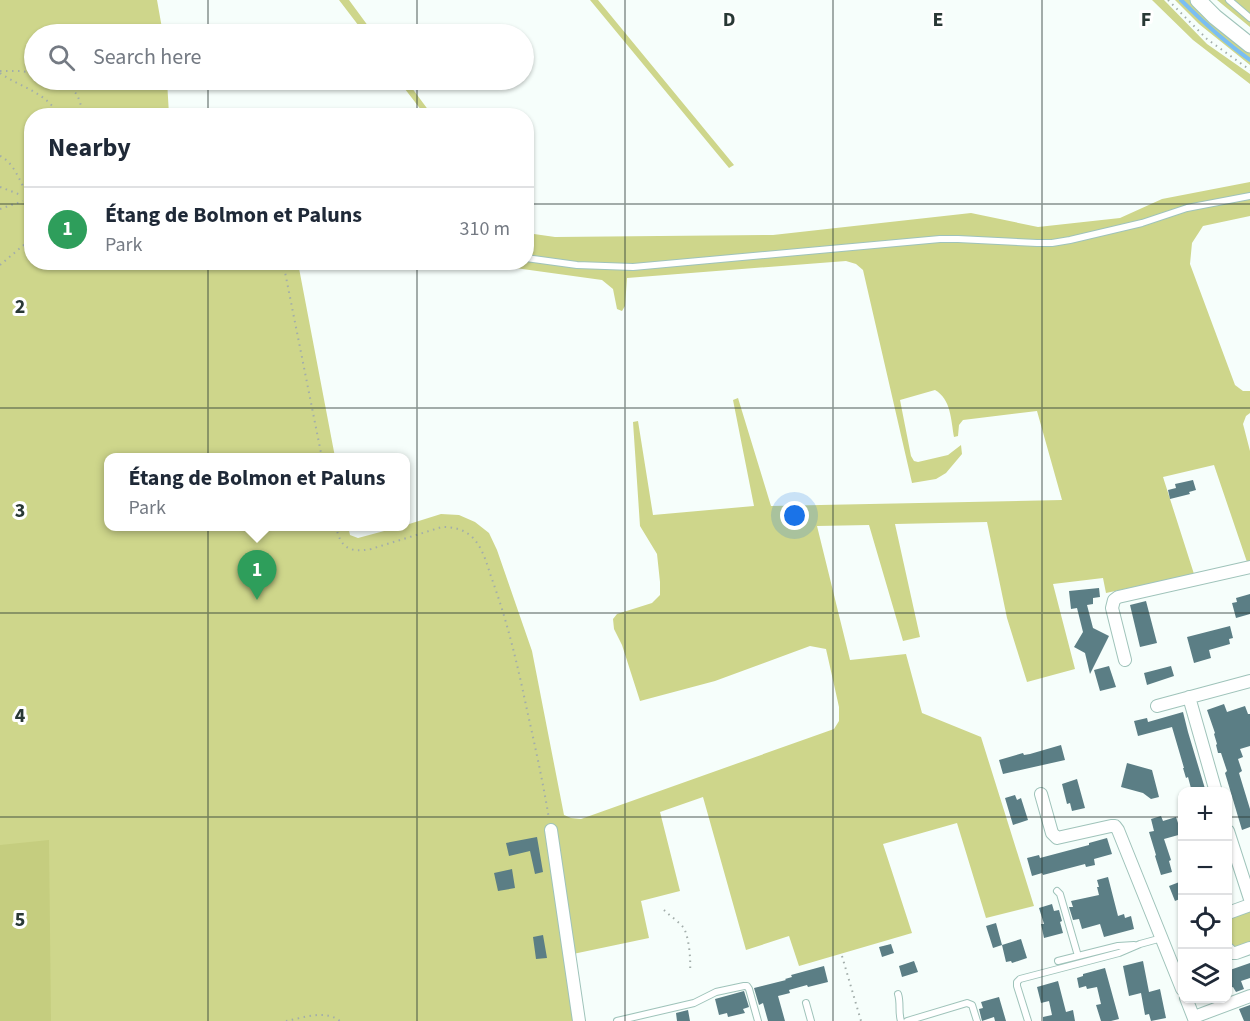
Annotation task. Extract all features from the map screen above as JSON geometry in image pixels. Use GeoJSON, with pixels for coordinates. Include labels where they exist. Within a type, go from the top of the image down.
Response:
{"type":"FeatureCollection","features":[{"type":"Feature","properties":{"kind":"street"},"geometry":{"type":"LineString","coordinates":[[1198,0],[1250,45]]}},
{"type":"Feature","properties":{"kind":"street"},"geometry":{"type":"LineString","coordinates":[[1125,660],[1112,608],[1114,600],[1118,597],[1250,567]]}},
{"type":"Feature","properties":{"kind":"street"},"geometry":{"type":"LineString","coordinates":[[1157,706],[1250,681]]}},
{"type":"Feature","properties":{"kind":"street"},"geometry":{"type":"LineString","coordinates":[[1189,697],[1215,787]]}},
{"type":"Feature","properties":{"kind":"street"},"geometry":{"type":"LineString","coordinates":[[1041,794],[1052,833],[1057,838],[1111,826],[1115,826],[1118,830],[1178,979]]}},
{"type":"Feature","properties":{"kind":"street"},"geometry":{"type":"LineString","coordinates":[[551,830],[579,1021]]}},
{"type":"Feature","properties":{"kind":"street"},"geometry":{"type":"LineString","coordinates":[[1230,841],[1250,899]]}},
{"type":"Feature","properties":{"kind":"street"},"geometry":{"type":"LineString","coordinates":[[1232,911],[1250,904]]}},
{"type":"Feature","properties":{"kind":"street"},"geometry":{"type":"LineString","coordinates":[[1232,953],[1250,948]]}},
{"type":"Feature","properties":{"kind":"street"},"geometry":{"type":"LineString","coordinates":[[1188,1003],[1195,1019],[1250,996]]}},
{"type":"Feature","properties":{"kind":"lane"},"geometry":{"type":"LineString","coordinates":[[1229,0],[1250,18]]}},
{"type":"Feature","properties":{"kind":"lane"},"geometry":{"type":"LineString","coordinates":[[534,259],[577,265],[633,267],[940,239],[1052,243],[1142,223],[1205,204],[1250,196]]}},
{"type":"Feature","properties":{"kind":"lane"},"geometry":{"type":"LineString","coordinates":[[1060,892],[1078,956]]}},
{"type":"Feature","properties":{"kind":"lane"},"geometry":{"type":"LineString","coordinates":[[1028,1021],[1017,986],[1020,980],[1119,953],[1162,938]]}},
{"type":"Feature","properties":{"kind":"lane"},"geometry":{"type":"LineString","coordinates":[[1058,961],[1118,946],[1140,944]]}},
{"type":"Feature","properties":{"kind":"lane"},"geometry":{"type":"LineString","coordinates":[[617,1021],[694,1003],[716,992],[744,986],[749,989],[758,1021]]}},
{"type":"Feature","properties":{"kind":"lane"},"geometry":{"type":"LineString","coordinates":[[898,994],[901,1021]]}},
{"type":"Feature","properties":{"kind":"lane"},"geometry":{"type":"LineString","coordinates":[[806,1003],[812,1021]]}},
{"type":"Feature","properties":{"kind":"lane"},"geometry":{"type":"LineString","coordinates":[[907,1021],[967,1003],[972,1005],[977,1021]]}},
{"type":"Feature","properties":{"kind":"path"},"geometry":{"type":"LineString","coordinates":[[1168,0],[1207,39],[1250,70]]}},
{"type":"Feature","properties":{"kind":"path"},"geometry":{"type":"LineString","coordinates":[[0,72],[24,71]]}},
{"type":"Feature","properties":{"kind":"path"},"geometry":{"type":"LineString","coordinates":[[0,72],[24,85]]}},
{"type":"Feature","properties":{"kind":"path"},"geometry":{"type":"LineString","coordinates":[[33,90],[42,95],[55,108]]}},
{"type":"Feature","properties":{"kind":"path"},"geometry":{"type":"LineString","coordinates":[[73,90],[77,93],[82,108]]}},
{"type":"Feature","properties":{"kind":"path"},"geometry":{"type":"LineString","coordinates":[[0,156],[5,158],[24,188]]}},
{"type":"Feature","properties":{"kind":"path"},"geometry":{"type":"LineString","coordinates":[[0,187],[24,196]]}},
{"type":"Feature","properties":{"kind":"path"},"geometry":{"type":"LineString","coordinates":[[0,209],[24,200]]}},
{"type":"Feature","properties":{"kind":"path"},"geometry":{"type":"LineString","coordinates":[[0,265],[24,245]]}},
{"type":"Feature","properties":{"kind":"path"},"geometry":{"type":"LineString","coordinates":[[285,270],[321,453]]}},
{"type":"Feature","properties":{"kind":"path"},"geometry":{"type":"LineString","coordinates":[[337,531],[343,544],[350,549],[361,551],[442,527],[462,530],[478,544],[502,608],[515,655],[551,830]]}},
{"type":"Feature","properties":{"kind":"path"},"geometry":{"type":"LineString","coordinates":[[664,910],[683,927],[691,958],[690,971]]}},
{"type":"Feature","properties":{"kind":"path"},"geometry":{"type":"LineString","coordinates":[[842,956],[861,1021]]}},
{"type":"Feature","properties":{"kind":"path"},"geometry":{"type":"LineString","coordinates":[[286,1021],[328,1014],[340,1021]]}},
{"type":"Feature","properties":{"kind":"green space"},"geometry":{"type":"Polygon","coordinates":[[[0,0],[157,0],[161,24],[24,24],[24,90],[168,90],[169,108],[24,108],[24,270],[299,270],[334,453],[104,453],[104,531],[349,531],[350,535],[358,538],[384,531],[410,531],[410,524],[441,514],[459,515],[475,522],[489,533],[497,550],[532,651],[564,815],[571,818],[581,819],[834,729],[839,721],[839,707],[826,649],[810,646],[715,681],[640,701],[622,645],[614,629],[613,619],[617,614],[652,603],[660,595],[657,554],[640,526],[633,422],[638,421],[653,515],[754,506],[733,400],[738,398],[771,506],[1062,500],[1037,411],[963,420],[959,425],[958,436],[954,437],[947,404],[935,390],[900,400],[911,456],[914,461],[918,462],[948,455],[961,445],[962,454],[946,473],[936,479],[912,483],[863,270],[856,264],[846,261],[627,278],[625,306],[622,311],[617,309],[613,289],[602,280],[530,270],[534,270],[534,234],[555,237],[773,235],[971,213],[1038,227],[1120,218],[1162,199],[1250,182],[1250,216],[1203,226],[1192,243],[1190,264],[1235,385],[1243,391],[1250,391],[1250,413],[1243,424],[1250,451],[1250,562],[1247,562],[1214,465],[1163,477],[1194,574],[1106,593],[1103,578],[1053,584],[1075,669],[1027,682],[1007,618],[987,522],[895,524],[920,637],[903,641],[869,525],[817,526],[850,660],[906,654],[922,713],[981,737],[1034,906],[986,918],[957,823],[883,844],[912,933],[799,966],[789,936],[746,950],[703,797],[660,812],[680,891],[641,901],[649,938],[573,954],[584,1021],[0,1021],[0,0]]]}},
{"type":"Feature","properties":{"kind":"green space"},"geometry":{"type":"Polygon","coordinates":[[[339,0],[349,0],[367,24],[357,24],[339,0]]]}},
{"type":"Feature","properties":{"kind":"green space"},"geometry":{"type":"Polygon","coordinates":[[[590,0],[598,0],[734,165],[729,168],[590,0]]]}},
{"type":"Feature","properties":{"kind":"green space"},"geometry":{"type":"Polygon","coordinates":[[[1152,0],[1164,0],[1207,44],[1250,74],[1250,84],[1193,40],[1152,0]]]}},
{"type":"Feature","properties":{"kind":"green space"},"geometry":{"type":"Polygon","coordinates":[[[1175,0],[1190,0],[1250,52],[1250,65],[1199,24],[1175,0]]]}},
{"type":"Feature","properties":{"kind":"green space"},"geometry":{"type":"Polygon","coordinates":[[[1217,0],[1250,0],[1250,27],[1217,0]]]}},
{"type":"Feature","properties":{"kind":"green space"},"geometry":{"type":"Polygon","coordinates":[[[406,90],[413,90],[427,108],[420,108],[406,90]]]}},
{"type":"Feature","properties":{"kind":"green space"},"geometry":{"type":"Polygon","coordinates":[[[49,840],[51,1021],[0,1021],[0,845],[49,840]]]}},
{"type":"Feature","properties":{"kind":"green space"},"geometry":{"type":"Polygon","coordinates":[[[1250,911],[1250,944],[1238,949],[1232,947],[1232,915],[1250,911]]]}},
{"type":"Feature","properties":{"kind":"building"},"geometry":{"type":"Polygon","coordinates":[[[1193,480],[1196,490],[1189,492],[1190,494],[1170,499],[1168,490],[1176,488],[1175,484],[1193,480]]]}},
{"type":"Feature","properties":{"kind":"building"},"geometry":{"type":"Polygon","coordinates":[[[1099,588],[1100,597],[1093,598],[1093,604],[1087,605],[1093,628],[1109,636],[1090,674],[1085,653],[1074,647],[1083,632],[1077,608],[1071,609],[1069,591],[1099,588]]]}},
{"type":"Feature","properties":{"kind":"building"},"geometry":{"type":"Polygon","coordinates":[[[1250,594],[1250,614],[1236,618],[1232,603],[1237,602],[1236,598],[1250,594]]]}},
{"type":"Feature","properties":{"kind":"building"},"geometry":{"type":"Polygon","coordinates":[[[1146,601],[1157,643],[1140,647],[1130,605],[1146,601]]]}},
{"type":"Feature","properties":{"kind":"building"},"geometry":{"type":"Polygon","coordinates":[[[1230,626],[1233,638],[1229,639],[1230,644],[1209,650],[1211,658],[1194,663],[1187,637],[1230,626]]]}},
{"type":"Feature","properties":{"kind":"building"},"geometry":{"type":"Polygon","coordinates":[[[1109,666],[1116,687],[1100,691],[1094,670],[1109,666]]]}},
{"type":"Feature","properties":{"kind":"building"},"geometry":{"type":"Polygon","coordinates":[[[1171,666],[1174,676],[1147,685],[1144,673],[1171,666]]]}},
{"type":"Feature","properties":{"kind":"building"},"geometry":{"type":"Polygon","coordinates":[[[1224,704],[1227,712],[1245,706],[1250,714],[1250,746],[1240,749],[1243,757],[1238,759],[1242,771],[1239,773],[1250,809],[1250,827],[1242,830],[1232,796],[1232,787],[1229,787],[1221,753],[1218,753],[1215,733],[1207,710],[1224,704]]]}},
{"type":"Feature","properties":{"kind":"building"},"geometry":{"type":"Polygon","coordinates":[[[1183,712],[1204,787],[1191,787],[1172,727],[1138,736],[1134,721],[1147,718],[1148,722],[1183,712]]]}},
{"type":"Feature","properties":{"kind":"building"},"geometry":{"type":"Polygon","coordinates":[[[1061,745],[1065,760],[1003,774],[999,760],[1061,745]]]}},
{"type":"Feature","properties":{"kind":"building"},"geometry":{"type":"Polygon","coordinates":[[[1127,763],[1152,770],[1159,797],[1151,799],[1143,793],[1121,787],[1127,763]]]}},
{"type":"Feature","properties":{"kind":"building"},"geometry":{"type":"Polygon","coordinates":[[[1077,779],[1085,808],[1072,811],[1070,803],[1067,804],[1062,784],[1077,779]]]}},
{"type":"Feature","properties":{"kind":"building"},"geometry":{"type":"Polygon","coordinates":[[[1015,795],[1017,800],[1021,798],[1028,820],[1013,825],[1005,798],[1015,795]]]}},
{"type":"Feature","properties":{"kind":"building"},"geometry":{"type":"Polygon","coordinates":[[[1161,816],[1163,821],[1176,817],[1178,835],[1164,839],[1171,860],[1169,861],[1172,872],[1161,875],[1149,832],[1154,831],[1151,819],[1161,816]]]}},
{"type":"Feature","properties":{"kind":"building"},"geometry":{"type":"Polygon","coordinates":[[[537,837],[543,872],[535,874],[530,851],[509,856],[506,843],[537,837]]]}},
{"type":"Feature","properties":{"kind":"building"},"geometry":{"type":"Polygon","coordinates":[[[1107,838],[1112,854],[1094,859],[1095,865],[1086,867],[1085,864],[1032,876],[1027,858],[1039,855],[1040,858],[1107,838]]]}},
{"type":"Feature","properties":{"kind":"building"},"geometry":{"type":"Polygon","coordinates":[[[512,869],[515,888],[498,891],[494,873],[512,869]]]}},
{"type":"Feature","properties":{"kind":"building"},"geometry":{"type":"Polygon","coordinates":[[[1108,877],[1118,916],[1124,914],[1125,918],[1131,916],[1134,929],[1104,937],[1100,924],[1082,929],[1079,919],[1073,920],[1069,907],[1073,907],[1071,901],[1099,895],[1097,880],[1108,877]]]}},
{"type":"Feature","properties":{"kind":"building"},"geometry":{"type":"Polygon","coordinates":[[[1178,883],[1178,900],[1175,901],[1169,886],[1178,883]]]}},
{"type":"Feature","properties":{"kind":"building"},"geometry":{"type":"Polygon","coordinates":[[[1052,904],[1054,911],[1059,910],[1063,933],[1044,938],[1041,924],[1044,924],[1039,908],[1052,904]]]}},
{"type":"Feature","properties":{"kind":"building"},"geometry":{"type":"Polygon","coordinates":[[[996,923],[1002,945],[993,948],[986,926],[996,923]]]}},
{"type":"Feature","properties":{"kind":"building"},"geometry":{"type":"Polygon","coordinates":[[[543,935],[547,958],[536,959],[533,937],[543,935]]]}},
{"type":"Feature","properties":{"kind":"building"},"geometry":{"type":"Polygon","coordinates":[[[1021,939],[1027,958],[1012,963],[1011,961],[1006,962],[1002,945],[1021,939]]]}},
{"type":"Feature","properties":{"kind":"building"},"geometry":{"type":"Polygon","coordinates":[[[891,944],[894,953],[882,957],[879,947],[891,944]]]}},
{"type":"Feature","properties":{"kind":"building"},"geometry":{"type":"Polygon","coordinates":[[[914,961],[918,972],[902,977],[899,966],[914,961]]]}},
{"type":"Feature","properties":{"kind":"building"},"geometry":{"type":"Polygon","coordinates":[[[1143,961],[1149,992],[1160,989],[1166,1018],[1151,1021],[1149,1014],[1145,1015],[1141,993],[1129,996],[1123,966],[1143,961]]]}},
{"type":"Feature","properties":{"kind":"building"},"geometry":{"type":"Polygon","coordinates":[[[1250,963],[1250,978],[1241,981],[1244,989],[1236,992],[1232,987],[1232,969],[1250,963]]]}},
{"type":"Feature","properties":{"kind":"building"},"geometry":{"type":"Polygon","coordinates":[[[824,966],[828,982],[789,990],[790,993],[778,996],[785,1021],[768,1021],[763,1003],[759,1005],[754,988],[786,980],[792,977],[791,975],[824,966]]]}},
{"type":"Feature","properties":{"kind":"building"},"geometry":{"type":"Polygon","coordinates":[[[1105,968],[1119,1019],[1111,1021],[1101,1021],[1096,1005],[1101,1004],[1097,987],[1079,988],[1077,978],[1105,968]]]}},
{"type":"Feature","properties":{"kind":"building"},"geometry":{"type":"Polygon","coordinates":[[[1058,981],[1066,1012],[1073,1010],[1075,1021],[1043,1021],[1043,1017],[1052,1015],[1049,1001],[1041,1003],[1037,987],[1058,981]]]}},
{"type":"Feature","properties":{"kind":"building"},"geometry":{"type":"Polygon","coordinates":[[[744,991],[749,1007],[743,1009],[745,1013],[728,1017],[727,1013],[719,1015],[715,999],[744,991]]]}},
{"type":"Feature","properties":{"kind":"building"},"geometry":{"type":"Polygon","coordinates":[[[999,997],[1006,1021],[995,1021],[994,1017],[982,1021],[979,1009],[983,1008],[981,1002],[999,997]]]}},
{"type":"Feature","properties":{"kind":"building"},"geometry":{"type":"Polygon","coordinates":[[[1250,1005],[1250,1021],[1244,1021],[1239,1009],[1250,1005]]]}},
{"type":"Feature","properties":{"kind":"building"},"geometry":{"type":"Polygon","coordinates":[[[688,1010],[690,1021],[677,1021],[676,1013],[688,1010]]]}},
{"type":"Feature","properties":{"kind":"waterway"},"geometry":{"type":"LineString","coordinates":[[1181,0],[1214,32],[1250,60]]}},
{"type":"Feature","properties":{"kind":"place","name":"Étang de Bolmon et Paluns"},"geometry":{"type":"Point","coordinates":[257,600]}}]}
